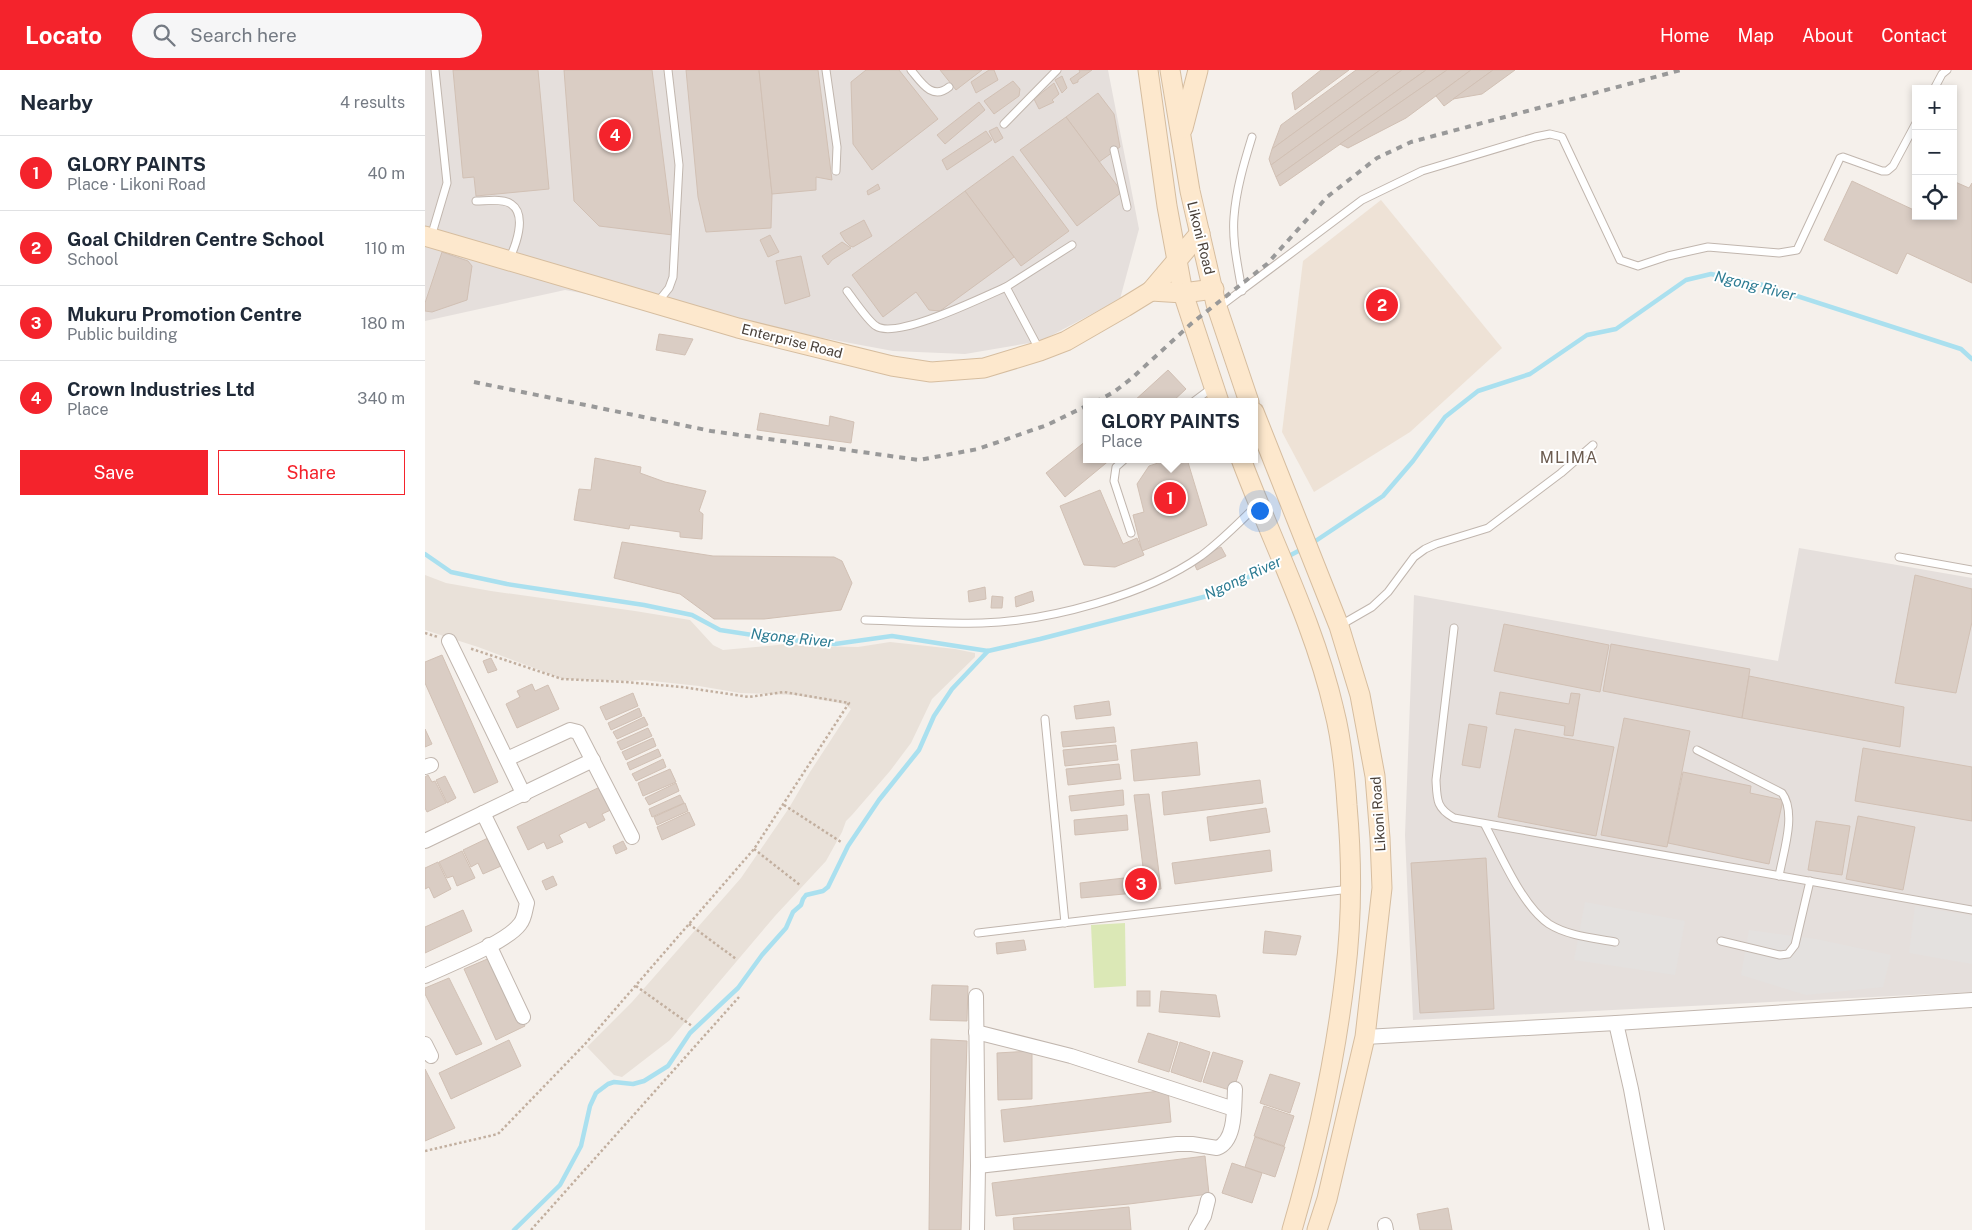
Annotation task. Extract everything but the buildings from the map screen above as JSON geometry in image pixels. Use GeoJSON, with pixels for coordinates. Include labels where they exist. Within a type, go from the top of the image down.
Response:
{"type":"FeatureCollection","features":[{"type":"Feature","properties":{"kind":"main road","name":"Likoni Road"},"geometry":{"type":"LineString","coordinates":[[1148,70],[1167,206],[1183,293],[1217,394]]}},
{"type":"Feature","properties":{"kind":"main road","name":"Likoni Road"},"geometry":{"type":"LineString","coordinates":[[1169,70],[1190,191],[1217,309],[1248,398]]}},
{"type":"Feature","properties":{"kind":"main road"},"geometry":{"type":"LineString","coordinates":[[1181,137],[1198,70]]}},
{"type":"Feature","properties":{"kind":"main road","name":"Enterprise Road"},"geometry":{"type":"LineString","coordinates":[[428,237],[738,328],[892,366],[931,372],[984,368],[1066,341],[1151,291],[1200,233]]}},
{"type":"Feature","properties":{"kind":"main road"},"geometry":{"type":"LineString","coordinates":[[1151,291],[1183,293],[1213,289]]}},
{"type":"Feature","properties":{"kind":"main road","name":"Likoni Road"},"geometry":{"type":"LineString","coordinates":[[1258,422],[1339,626],[1360,695],[1375,776],[1380,838],[1382,888],[1365,1037],[1327,1199],[1317,1230]]}},
{"type":"Feature","properties":{"kind":"main road"},"geometry":{"type":"LineString","coordinates":[[1243,463],[1319,654],[1335,710],[1345,770],[1350,841],[1350,889],[1345,975],[1321,1114],[1291,1230]]}},
{"type":"Feature","properties":{"kind":"street"},"geometry":{"type":"LineString","coordinates":[[449,641],[524,795]]}},
{"type":"Feature","properties":{"kind":"street"},"geometry":{"type":"LineString","coordinates":[[507,759],[570,730],[575,730],[581,734],[631,837]]}},
{"type":"Feature","properties":{"kind":"street"},"geometry":{"type":"LineString","coordinates":[[425,841],[524,795],[593,760]]}},
{"type":"Feature","properties":{"kind":"street"},"geometry":{"type":"LineString","coordinates":[[425,976],[506,937],[515,931],[521,923],[527,902],[483,813]]}},
{"type":"Feature","properties":{"kind":"street"},"geometry":{"type":"LineString","coordinates":[[489,946],[523,1017]]}},
{"type":"Feature","properties":{"kind":"street"},"geometry":{"type":"LineString","coordinates":[[976,996],[979,1166],[977,1230]]}},
{"type":"Feature","properties":{"kind":"street"},"geometry":{"type":"LineString","coordinates":[[1365,1037],[1972,1000]]}},
{"type":"Feature","properties":{"kind":"street"},"geometry":{"type":"LineString","coordinates":[[1616,1023],[1631,1090],[1657,1230]]}},
{"type":"Feature","properties":{"kind":"street"},"geometry":{"type":"LineString","coordinates":[[976,1032],[1071,1056],[1234,1109]]}},
{"type":"Feature","properties":{"kind":"street"},"geometry":{"type":"LineString","coordinates":[[979,1166],[1177,1144],[1217,1148],[1223,1145],[1228,1138],[1234,1109],[1235,1090]]}},
{"type":"Feature","properties":{"kind":"street"},"geometry":{"type":"LineString","coordinates":[[1196,1230],[1204,1216],[1208,1200]]}},
{"type":"Feature","properties":{"kind":"lane"},"geometry":{"type":"LineString","coordinates":[[428,237],[447,183],[435,70]]}},
{"type":"Feature","properties":{"kind":"lane"},"geometry":{"type":"LineString","coordinates":[[657,304],[669,288],[673,277],[679,164],[668,70]]}},
{"type":"Feature","properties":{"kind":"lane"},"geometry":{"type":"LineString","coordinates":[[826,70],[837,146],[836,171]]}},
{"type":"Feature","properties":{"kind":"lane"},"geometry":{"type":"LineString","coordinates":[[911,70],[928,90],[935,92],[945,91],[949,87]]}},
{"type":"Feature","properties":{"kind":"lane"},"geometry":{"type":"LineString","coordinates":[[1004,124],[1057,70]]}},
{"type":"Feature","properties":{"kind":"lane"},"geometry":{"type":"LineString","coordinates":[[1936,85],[1942,74],[1947,70]]}},
{"type":"Feature","properties":{"kind":"lane"},"geometry":{"type":"LineString","coordinates":[[1217,309],[1362,200],[1422,171],[1535,136],[1550,134],[1562,136],[1620,260],[1638,266],[1668,256],[1708,247],[1779,253],[1797,250],[1841,158],[1843,157],[1882,171],[1887,171],[1893,166],[1912,130]]}},
{"type":"Feature","properties":{"kind":"lane"},"geometry":{"type":"LineString","coordinates":[[1242,291],[1235,246],[1234,217],[1241,175],[1252,137]]}},
{"type":"Feature","properties":{"kind":"lane"},"geometry":{"type":"LineString","coordinates":[[1114,150],[1127,207]]}},
{"type":"Feature","properties":{"kind":"lane"},"geometry":{"type":"LineString","coordinates":[[476,201],[503,201],[511,204],[517,210],[519,230],[517,243],[508,260]]}},
{"type":"Feature","properties":{"kind":"lane"},"geometry":{"type":"LineString","coordinates":[[847,291],[876,326],[884,330],[901,329],[959,308],[1006,287],[1072,245]]}},
{"type":"Feature","properties":{"kind":"lane"},"geometry":{"type":"LineString","coordinates":[[1006,287],[1040,351]]}},
{"type":"Feature","properties":{"kind":"lane"},"geometry":{"type":"LineString","coordinates":[[1205,398],[1217,394]]}},
{"type":"Feature","properties":{"kind":"lane"},"geometry":{"type":"LineString","coordinates":[[1339,626],[1372,607],[1388,592],[1414,558],[1425,549],[1488,528],[1561,473],[1593,445]]}},
{"type":"Feature","properties":{"kind":"lane"},"geometry":{"type":"LineString","coordinates":[[1120,463],[1116,467],[1114,481],[1131,533]]}},
{"type":"Feature","properties":{"kind":"lane"},"geometry":{"type":"LineString","coordinates":[[865,620],[982,623],[1026,620],[1065,612],[1133,590],[1176,571],[1201,556],[1229,533],[1261,512]]}},
{"type":"Feature","properties":{"kind":"lane"},"geometry":{"type":"LineString","coordinates":[[1899,557],[1972,570]]}},
{"type":"Feature","properties":{"kind":"lane"},"geometry":{"type":"LineString","coordinates":[[1454,628],[1438,759],[1437,798],[1443,812],[1454,818],[1972,910]]}},
{"type":"Feature","properties":{"kind":"lane"},"geometry":{"type":"LineString","coordinates":[[1045,719],[1065,923]]}},
{"type":"Feature","properties":{"kind":"lane"},"geometry":{"type":"LineString","coordinates":[[1697,750],[1782,793],[1786,798],[1789,819],[1779,876]]}},
{"type":"Feature","properties":{"kind":"lane"},"geometry":{"type":"LineString","coordinates":[[1485,825],[1521,893],[1549,924],[1568,932],[1615,942]]}},
{"type":"Feature","properties":{"kind":"lane"},"geometry":{"type":"LineString","coordinates":[[1721,941],[1780,955],[1788,954],[1795,945],[1810,881]]}},
{"type":"Feature","properties":{"kind":"lane"},"geometry":{"type":"LineString","coordinates":[[977,933],[1350,889]]}},
{"type":"Feature","properties":{"kind":"path"},"geometry":{"type":"LineString","coordinates":[[425,633],[562,679],[682,687],[749,697],[784,692],[849,703],[785,805],[754,849],[585,1044],[498,1134],[425,1151]]}},
{"type":"Feature","properties":{"kind":"path"},"geometry":{"type":"LineString","coordinates":[[785,805],[841,842]]}},
{"type":"Feature","properties":{"kind":"path"},"geometry":{"type":"LineString","coordinates":[[754,849],[800,885]]}},
{"type":"Feature","properties":{"kind":"path"},"geometry":{"type":"LineString","coordinates":[[689,924],[736,959]]}},
{"type":"Feature","properties":{"kind":"path"},"geometry":{"type":"LineString","coordinates":[[636,985],[692,1026]]}},
{"type":"Feature","properties":{"kind":"path"},"geometry":{"type":"LineString","coordinates":[[531,1230],[739,997]]}},
{"type":"Feature","properties":{"kind":"shaded area"},"geometry":{"type":"Polygon","coordinates":[[[425,70],[1108,70],[1139,229],[1120,299],[1041,341],[965,354],[893,351],[565,290],[425,321],[425,70]]]}},
{"type":"Feature","properties":{"kind":"shaded area"},"geometry":{"type":"Polygon","coordinates":[[[1381,200],[1502,348],[1410,432],[1314,492],[1282,432],[1303,261],[1381,200]]]}},
{"type":"Feature","properties":{"kind":"shaded area"},"geometry":{"type":"Polygon","coordinates":[[[1799,548],[1972,578],[1972,992],[1413,1020],[1405,835],[1414,595],[1778,661],[1799,548]]]}},
{"type":"Feature","properties":{"kind":"shaded area"},"geometry":{"type":"Polygon","coordinates":[[[425,575],[446,583],[491,591],[690,620],[713,645],[723,650],[788,644],[858,647],[890,642],[955,649],[975,653],[975,657],[932,699],[911,743],[890,771],[846,821],[826,861],[775,916],[670,1040],[622,1077],[614,1075],[587,1047],[632,1002],[741,878],[789,808],[851,709],[844,704],[795,695],[740,693],[643,680],[563,679],[478,647],[425,630],[425,575]]]}},
{"type":"Feature","properties":{"kind":"shaded area"},"geometry":{"type":"Polygon","coordinates":[[[1585,902],[1685,921],[1675,975],[1574,960],[1585,902]]]}},
{"type":"Feature","properties":{"kind":"shaded area"},"geometry":{"type":"Polygon","coordinates":[[[1915,906],[1972,916],[1972,964],[1909,953],[1915,906]]]}},
{"type":"Feature","properties":{"kind":"shaded area"},"geometry":{"type":"Polygon","coordinates":[[[1749,930],[1816,939],[1891,955],[1883,987],[1806,995],[1741,975],[1749,930]]]}},
{"type":"Feature","properties":{"kind":"green space"},"geometry":{"type":"Polygon","coordinates":[[[1125,923],[1126,986],[1094,988],[1091,925],[1125,923]]]}},
{"type":"Feature","properties":{"kind":"waterway","name":"Ngong River"},"geometry":{"type":"LineString","coordinates":[[1311,544],[1383,496],[1413,461],[1445,417],[1478,391],[1530,374],[1587,335],[1616,329],[1686,280],[1711,274],[1763,285],[1961,349],[1972,359]]}},
{"type":"Feature","properties":{"kind":"waterway","name":"Ngong River"},"geometry":{"type":"LineString","coordinates":[[1287,557],[1304,548]]}},
{"type":"Feature","properties":{"kind":"waterway","name":"Ngong River"},"geometry":{"type":"LineString","coordinates":[[425,554],[451,572],[507,584],[644,605],[692,615],[720,630],[779,639],[835,644],[892,636],[988,651],[1215,594],[1278,562]]}},
{"type":"Feature","properties":{"kind":"waterway"},"geometry":{"type":"LineString","coordinates":[[514,1230],[560,1185],[581,1146],[590,1106],[596,1093],[614,1082],[633,1084],[644,1081],[668,1066],[690,1033],[738,988],[762,955],[786,928],[793,912],[801,905],[806,895],[823,891],[828,887],[848,846],[879,800],[919,750],[934,716],[952,689],[988,651]]}},
{"type":"Feature","properties":{"kind":"railway"},"geometry":{"type":"LineString","coordinates":[[1103,398],[1132,378],[1192,323],[1267,264],[1327,197],[1377,158],[1411,142],[1681,70]]}},
{"type":"Feature","properties":{"kind":"railway"},"geometry":{"type":"LineString","coordinates":[[474,382],[711,431],[919,460],[978,449],[1047,425],[1083,407]]}},
{"type":"Feature","properties":{"kind":"place","name":"Crown Industries Ltd"},"geometry":{"type":"Point","coordinates":[615,135]}},
{"type":"Feature","properties":{"kind":"place","name":"Goal Children Centre School"},"geometry":{"type":"Point","coordinates":[1382,305]}},
{"type":"Feature","properties":{"kind":"place","name":"GLORY PAINTS"},"geometry":{"type":"Point","coordinates":[1170,498]}},
{"type":"Feature","properties":{"kind":"place","name":"Mukuru Promotion Centre"},"geometry":{"type":"Point","coordinates":[1141,884]}},
{"type":"Feature","properties":{"kind":"district","name":"MLIMA"},"geometry":{"type":"Point","coordinates":[1569,457]}}]}
